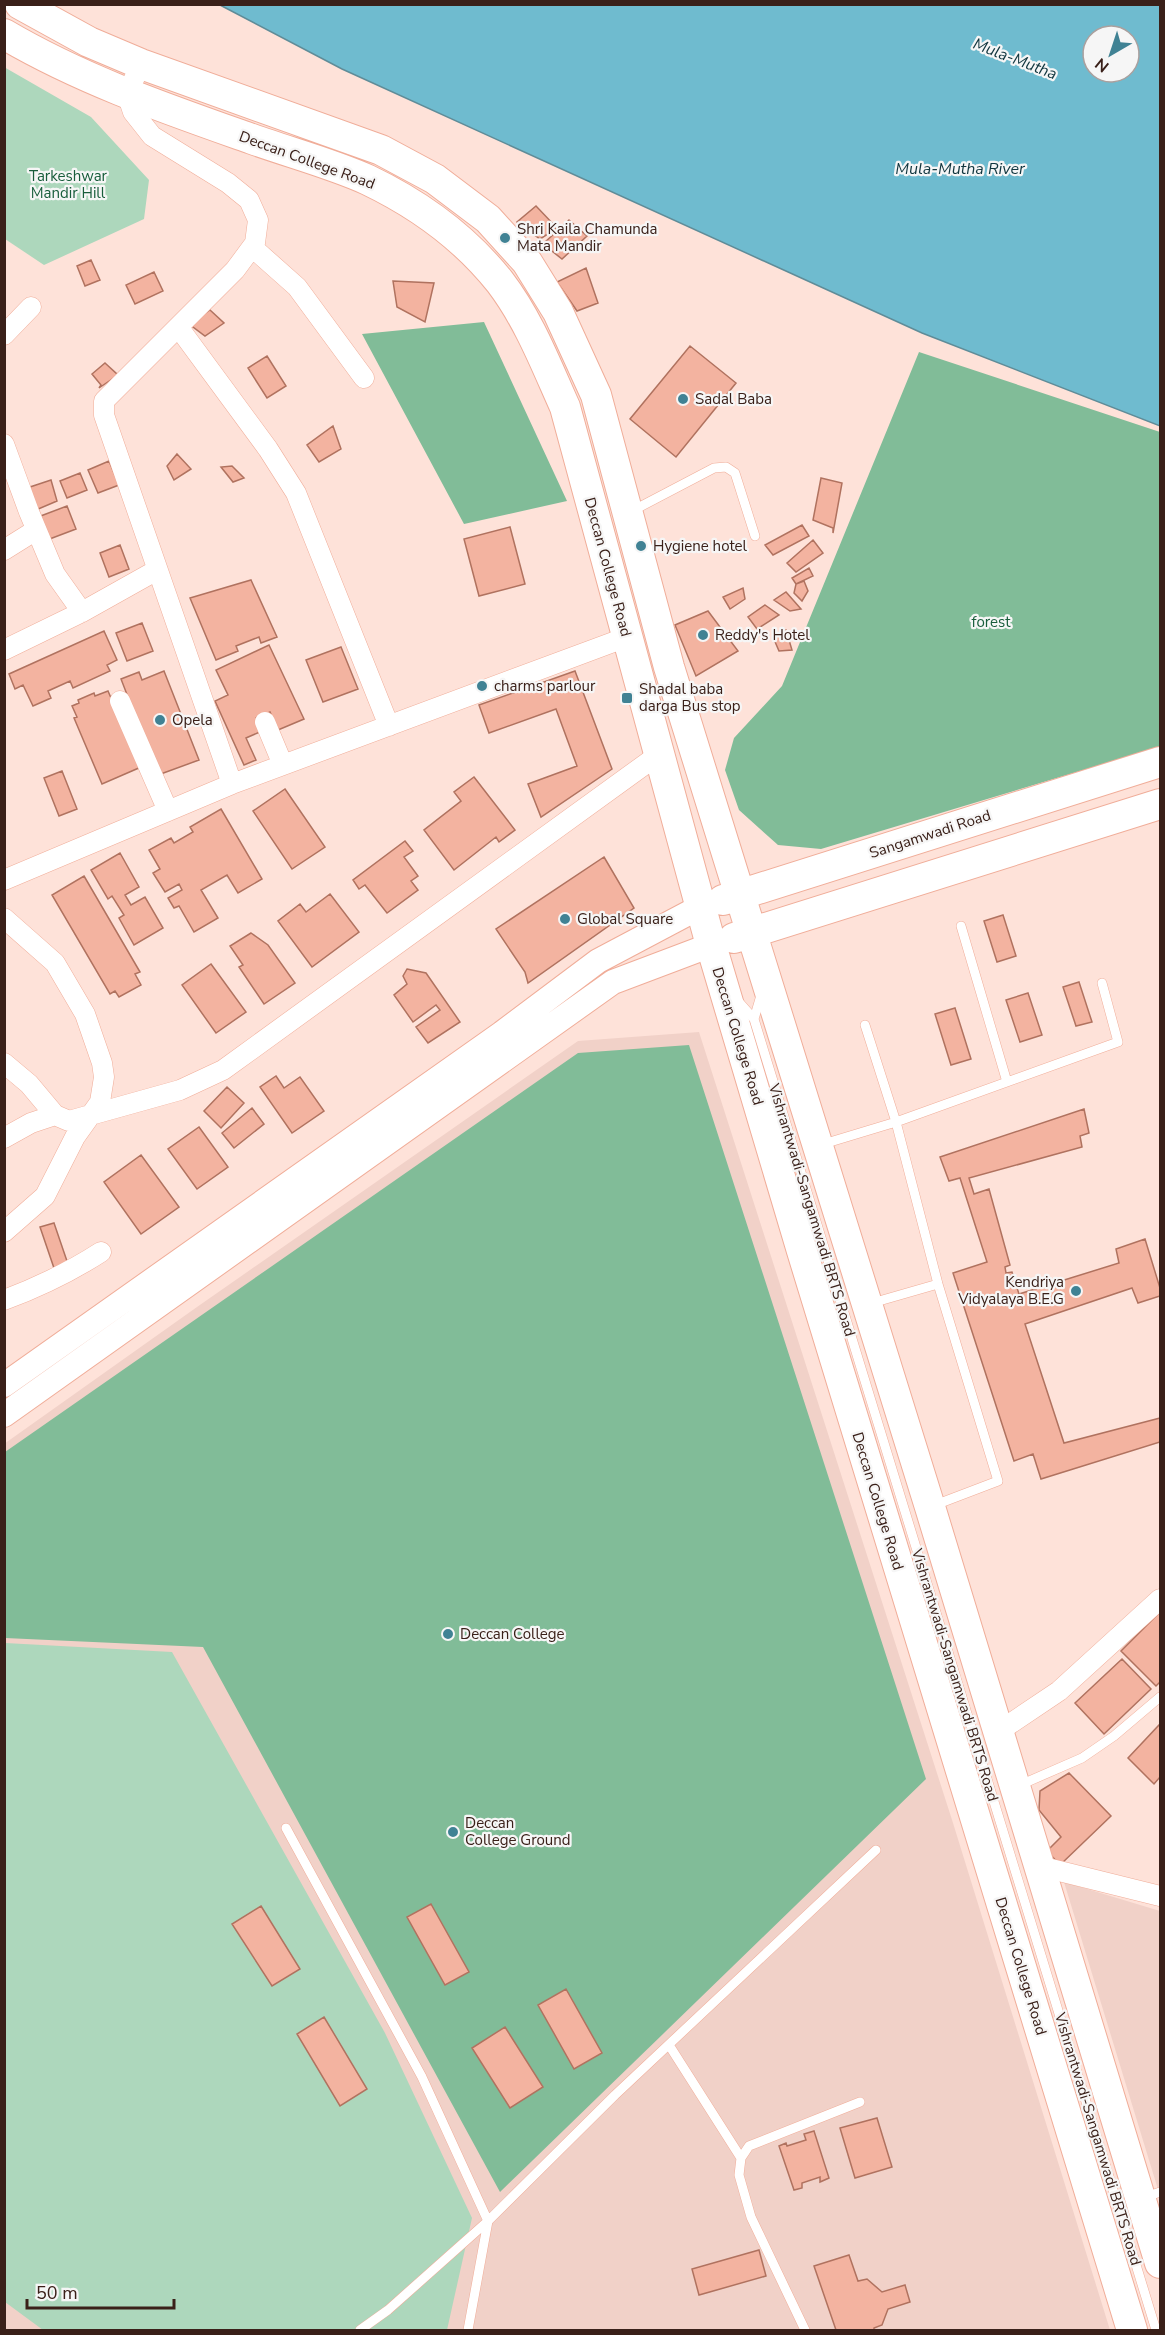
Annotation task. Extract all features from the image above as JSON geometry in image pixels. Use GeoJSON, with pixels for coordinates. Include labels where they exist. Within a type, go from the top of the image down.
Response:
{"type":"FeatureCollection","features":[{"type":"Feature","properties":{"kind":"main road"},"geometry":{"type":"LineString","coordinates":[[20,4],[89,42],[141,64],[381,150],[435,178],[488,219],[527,262],[558,312],[596,395],[669,667],[1039,1866],[1151,2195],[1161,2264]]}},
{"type":"Feature","properties":{"kind":"main road","name":"Deccan College Road"},"geometry":{"type":"LineString","coordinates":[[4,34],[73,71],[127,94],[366,179],[415,206],[464,243],[500,283],[529,328],[565,407],[700,908],[819,1308],[1132,2331]]}},
{"type":"Feature","properties":{"kind":"main road","name":"Sangamwadi Road"},"geometry":{"type":"LineString","coordinates":[[700,908],[1161,762]]}},
{"type":"Feature","properties":{"kind":"main road"},"geometry":{"type":"LineString","coordinates":[[711,945],[1161,804]]}},
{"type":"Feature","properties":{"kind":"street"},"geometry":{"type":"LineString","coordinates":[[141,64],[127,94],[133,112],[152,136],[228,183],[249,200],[258,220],[255,243],[235,270],[104,401],[104,415],[232,784]]}},
{"type":"Feature","properties":{"kind":"street"},"geometry":{"type":"LineString","coordinates":[[252,247],[297,287],[364,378]]}},
{"type":"Feature","properties":{"kind":"street"},"geometry":{"type":"LineString","coordinates":[[4,335],[31,308]]}},
{"type":"Feature","properties":{"kind":"street"},"geometry":{"type":"LineString","coordinates":[[179,328],[268,449],[296,493],[389,726]]}},
{"type":"Feature","properties":{"kind":"street"},"geometry":{"type":"LineString","coordinates":[[4,444],[36,530],[56,574],[82,612]]}},
{"type":"Feature","properties":{"kind":"street"},"geometry":{"type":"LineString","coordinates":[[4,550],[36,530]]}},
{"type":"Feature","properties":{"kind":"street"},"geometry":{"type":"LineString","coordinates":[[4,650],[82,612],[157,570]]}},
{"type":"Feature","properties":{"kind":"street"},"geometry":{"type":"LineString","coordinates":[[4,880],[232,784],[627,637]]}},
{"type":"Feature","properties":{"kind":"street"},"geometry":{"type":"LineString","coordinates":[[120,701],[168,811]]}},
{"type":"Feature","properties":{"kind":"street"},"geometry":{"type":"LineString","coordinates":[[265,722],[283,765]]}},
{"type":"Feature","properties":{"kind":"street"},"geometry":{"type":"LineString","coordinates":[[4,1063],[29,1084],[56,1115],[69,1121],[180,1090],[223,1070],[658,755]]}},
{"type":"Feature","properties":{"kind":"street"},"geometry":{"type":"LineString","coordinates":[[4,1385],[502,1033],[598,960],[700,908]]}},
{"type":"Feature","properties":{"kind":"street"},"geometry":{"type":"LineString","coordinates":[[4,918],[55,963],[85,1014],[102,1063],[104,1077],[100,1102],[75,1137],[45,1196],[4,1232]]}},
{"type":"Feature","properties":{"kind":"street"},"geometry":{"type":"LineString","coordinates":[[4,1415],[614,982],[711,945]]}},
{"type":"Feature","properties":{"kind":"street"},"geometry":{"type":"LineString","coordinates":[[4,1138],[31,1123],[56,1115]]}},
{"type":"Feature","properties":{"kind":"street"},"geometry":{"type":"LineString","coordinates":[[4,1300],[56,1279],[101,1252]]}},
{"type":"Feature","properties":{"kind":"street"},"geometry":{"type":"LineString","coordinates":[[998,1732],[1059,1691],[1161,1599]]}},
{"type":"Feature","properties":{"kind":"street"},"geometry":{"type":"LineString","coordinates":[[1039,1866],[1161,1896]]}},
{"type":"Feature","properties":{"kind":"lane"},"geometry":{"type":"LineString","coordinates":[[628,513],[714,468],[726,467],[735,473],[755,536]]}},
{"type":"Feature","properties":{"kind":"lane"},"geometry":{"type":"LineString","coordinates":[[962,926],[1008,1082]]}},
{"type":"Feature","properties":{"kind":"lane"},"geometry":{"type":"LineString","coordinates":[[754,1019],[766,978]]}},
{"type":"Feature","properties":{"kind":"lane"},"geometry":{"type":"LineString","coordinates":[[722,982],[754,1019]]}},
{"type":"Feature","properties":{"kind":"lane"},"geometry":{"type":"LineString","coordinates":[[818,1146],[896,1122],[1118,1042],[1102,983]]}},
{"type":"Feature","properties":{"kind":"lane","name":"Vishrantwadi-Sangamwadi BRTS Road"},"geometry":{"type":"LineString","coordinates":[[754,1019],[1156,2331]]}},
{"type":"Feature","properties":{"kind":"lane"},"geometry":{"type":"LineString","coordinates":[[866,1025],[896,1122],[938,1284],[998,1480],[930,1507]]}},
{"type":"Feature","properties":{"kind":"lane"},"geometry":{"type":"LineString","coordinates":[[867,1304],[938,1284]]}},
{"type":"Feature","properties":{"kind":"lane"},"geometry":{"type":"LineString","coordinates":[[1015,1788],[1082,1758],[1114,1736],[1161,1697]]}},
{"type":"Feature","properties":{"kind":"lane"},"geometry":{"type":"LineString","coordinates":[[286,1828],[422,2077],[488,2221],[468,2331]]}},
{"type":"Feature","properties":{"kind":"lane"},"geometry":{"type":"LineString","coordinates":[[360,2331],[388,2310],[488,2221],[669,2045],[876,1850]]}},
{"type":"Feature","properties":{"kind":"lane"},"geometry":{"type":"LineString","coordinates":[[669,2045],[741,2158]]}},
{"type":"Feature","properties":{"kind":"lane"},"geometry":{"type":"LineString","coordinates":[[805,2331],[751,2217],[739,2175],[741,2158],[749,2146],[860,2102]]}},
{"type":"Feature","properties":{"kind":"shaded area","name":"Deccan College"},"geometry":{"type":"Polygon","coordinates":[[[699,1032],[953,1823],[1110,2330],[5,2330],[4,1444],[578,1041],[699,1032]]]}},
{"type":"Feature","properties":{"kind":"shaded area"},"geometry":{"type":"Polygon","coordinates":[[[1064,1882],[1160,1911],[1160,2196],[1064,1882]]]}},
{"type":"Feature","properties":{"kind":"green space","name":"Tarkeshwar Mandir Hill"},"geometry":{"type":"Polygon","coordinates":[[[4,67],[91,117],[149,180],[144,219],[44,265],[5,239],[4,67]]]}},
{"type":"Feature","properties":{"kind":"green space"},"geometry":{"type":"Polygon","coordinates":[[[484,322],[567,501],[464,524],[362,334],[484,322]]]}},
{"type":"Feature","properties":{"kind":"green space","name":"forest"},"geometry":{"type":"Polygon","coordinates":[[[919,352],[1160,432],[1160,747],[821,849],[778,845],[739,810],[725,770],[734,738],[782,686],[919,352]]]}},
{"type":"Feature","properties":{"kind":"green space"},"geometry":{"type":"Polygon","coordinates":[[[689,1045],[926,1779],[500,2192],[203,1647],[5,1638],[5,1452],[578,1053],[689,1045]]]}},
{"type":"Feature","properties":{"kind":"green space"},"geometry":{"type":"Polygon","coordinates":[[[5,1643],[172,1652],[385,2033],[472,2218],[447,2330],[43,2330],[5,2302],[5,1643]]]}},
{"type":"Feature","properties":{"kind":"water","name":"Mula-Mutha River"},"geometry":{"type":"Polygon","coordinates":[[[220,5],[1160,5],[1160,426],[922,333],[342,69],[220,5]]]}},
{"type":"Feature","properties":{"kind":"building"},"geometry":{"type":"Polygon","coordinates":[[[536,206],[557,228],[540,239],[517,222],[536,206]]]}},
{"type":"Feature","properties":{"kind":"building"},"geometry":{"type":"Polygon","coordinates":[[[569,220],[587,236],[562,259],[543,244],[569,220]]]}},
{"type":"Feature","properties":{"kind":"building"},"geometry":{"type":"Polygon","coordinates":[[[91,260],[100,280],[85,286],[77,266],[91,260]]]}},
{"type":"Feature","properties":{"kind":"building"},"geometry":{"type":"Polygon","coordinates":[[[586,268],[598,303],[577,311],[557,282],[586,268]]]}},
{"type":"Feature","properties":{"kind":"building"},"geometry":{"type":"Polygon","coordinates":[[[154,272],[163,291],[135,304],[126,285],[154,272]]]}},
{"type":"Feature","properties":{"kind":"building"},"geometry":{"type":"Polygon","coordinates":[[[393,281],[434,283],[425,322],[397,307],[393,281]]]}},
{"type":"Feature","properties":{"kind":"building"},"geometry":{"type":"Polygon","coordinates":[[[210,310],[224,323],[205,336],[189,324],[210,310]]]}},
{"type":"Feature","properties":{"kind":"building"},"geometry":{"type":"Polygon","coordinates":[[[690,346],[736,383],[676,457],[630,419],[690,346]]]}},
{"type":"Feature","properties":{"kind":"building"},"geometry":{"type":"Polygon","coordinates":[[[267,356],[286,386],[267,398],[248,368],[267,356]]]}},
{"type":"Feature","properties":{"kind":"building"},"geometry":{"type":"Polygon","coordinates":[[[105,363],[118,375],[99,388],[101,385],[92,374],[105,363]]]}},
{"type":"Feature","properties":{"kind":"building"},"geometry":{"type":"Polygon","coordinates":[[[333,426],[341,449],[319,462],[307,445],[333,426]]]}},
{"type":"Feature","properties":{"kind":"building"},"geometry":{"type":"Polygon","coordinates":[[[177,454],[191,469],[174,480],[167,466],[177,454]]]}},
{"type":"Feature","properties":{"kind":"building"},"geometry":{"type":"Polygon","coordinates":[[[109,461],[119,485],[98,493],[88,470],[109,461]]]}},
{"type":"Feature","properties":{"kind":"building"},"geometry":{"type":"Polygon","coordinates":[[[232,466],[244,478],[233,482],[221,467],[232,466]]]}},
{"type":"Feature","properties":{"kind":"building"},"geometry":{"type":"Polygon","coordinates":[[[80,473],[87,490],[67,498],[60,481],[80,473]]]}},
{"type":"Feature","properties":{"kind":"building"},"geometry":{"type":"Polygon","coordinates":[[[821,478],[842,483],[833,533],[833,528],[813,520],[821,478]]]}},
{"type":"Feature","properties":{"kind":"building"},"geometry":{"type":"Polygon","coordinates":[[[51,480],[57,501],[36,510],[27,488],[51,480]]]}},
{"type":"Feature","properties":{"kind":"building"},"geometry":{"type":"Polygon","coordinates":[[[67,506],[76,529],[47,540],[38,517],[67,506]]]}},
{"type":"Feature","properties":{"kind":"building"},"geometry":{"type":"Polygon","coordinates":[[[802,525],[809,536],[773,555],[765,545],[802,525]]]}},
{"type":"Feature","properties":{"kind":"building"},"geometry":{"type":"Polygon","coordinates":[[[510,527],[525,584],[479,596],[464,539],[510,527]]]}},
{"type":"Feature","properties":{"kind":"building"},"geometry":{"type":"Polygon","coordinates":[[[813,540],[823,553],[796,572],[787,563],[813,540]]]}},
{"type":"Feature","properties":{"kind":"building"},"geometry":{"type":"Polygon","coordinates":[[[120,545],[129,569],[109,577],[100,553],[120,545]]]}},
{"type":"Feature","properties":{"kind":"building"},"geometry":{"type":"Polygon","coordinates":[[[809,568],[813,576],[796,584],[792,578],[809,568]]]}},
{"type":"Feature","properties":{"kind":"building"},"geometry":{"type":"Polygon","coordinates":[[[251,580],[277,637],[261,643],[259,637],[236,646],[238,651],[216,660],[190,598],[251,580]]]}},
{"type":"Feature","properties":{"kind":"building"},"geometry":{"type":"Polygon","coordinates":[[[804,581],[808,591],[802,601],[794,593],[796,584],[804,581]]]}},
{"type":"Feature","properties":{"kind":"building"},"geometry":{"type":"Polygon","coordinates":[[[743,588],[745,599],[730,609],[723,597],[743,588]]]}},
{"type":"Feature","properties":{"kind":"building"},"geometry":{"type":"Polygon","coordinates":[[[786,592],[801,609],[790,611],[774,600],[786,592]]]}},
{"type":"Feature","properties":{"kind":"building"},"geometry":{"type":"Polygon","coordinates":[[[765,605],[779,615],[757,629],[748,617],[765,605]]]}},
{"type":"Feature","properties":{"kind":"building","name":"Reddy's Hotel"},"geometry":{"type":"Polygon","coordinates":[[[708,611],[738,651],[696,676],[675,625],[708,611]]]}},
{"type":"Feature","properties":{"kind":"building"},"geometry":{"type":"Polygon","coordinates":[[[142,623],[153,651],[127,661],[116,633],[142,623]]]}},
{"type":"Feature","properties":{"kind":"building"},"geometry":{"type":"Polygon","coordinates":[[[786,630],[792,650],[779,651],[773,637],[786,630]]]}},
{"type":"Feature","properties":{"kind":"building"},"geometry":{"type":"Polygon","coordinates":[[[104,631],[117,660],[107,665],[110,671],[73,688],[70,681],[48,691],[51,698],[33,706],[23,685],[15,689],[9,674],[104,631]]]}},
{"type":"Feature","properties":{"kind":"building"},"geometry":{"type":"Polygon","coordinates":[[[269,645],[304,719],[278,730],[270,712],[256,718],[262,731],[246,738],[256,760],[244,765],[215,701],[228,695],[216,670],[269,645]]]}},
{"type":"Feature","properties":{"kind":"building"},"geometry":{"type":"Polygon","coordinates":[[[341,647],[358,689],[323,702],[306,660],[341,647]]]}},
{"type":"Feature","properties":{"kind":"building","name":"Opela"},"geometry":{"type":"Polygon","coordinates":[[[164,671],[199,760],[158,775],[121,679],[139,672],[142,680],[164,671]]]}},
{"type":"Feature","properties":{"kind":"building"},"geometry":{"type":"Polygon","coordinates":[[[575,671],[612,769],[541,817],[528,784],[577,766],[556,709],[489,733],[479,705],[575,671]]]}},
{"type":"Feature","properties":{"kind":"building"},"geometry":{"type":"Polygon","coordinates":[[[108,691],[141,767],[102,784],[74,718],[77,717],[72,706],[79,703],[78,700],[94,693],[95,696],[108,691]]]}},
{"type":"Feature","properties":{"kind":"building"},"geometry":{"type":"Polygon","coordinates":[[[62,771],[77,809],[59,816],[44,778],[62,771]]]}},
{"type":"Feature","properties":{"kind":"building"},"geometry":{"type":"Polygon","coordinates":[[[474,777],[515,830],[499,842],[496,837],[454,870],[424,830],[461,801],[454,792],[474,777]]]}},
{"type":"Feature","properties":{"kind":"building"},"geometry":{"type":"Polygon","coordinates":[[[285,789],[325,847],[292,869],[253,811],[285,789]]]}},
{"type":"Feature","properties":{"kind":"building"},"geometry":{"type":"Polygon","coordinates":[[[221,809],[262,879],[238,893],[227,875],[201,890],[218,918],[194,932],[179,906],[174,908],[168,898],[182,890],[179,884],[165,892],[153,873],[160,869],[149,850],[171,838],[174,843],[193,832],[190,827],[221,809]]]}},
{"type":"Feature","properties":{"kind":"building"},"geometry":{"type":"Polygon","coordinates":[[[405,841],[413,851],[404,857],[418,876],[411,881],[418,890],[387,913],[365,885],[359,889],[353,880],[405,841]]]}},
{"type":"Feature","properties":{"kind":"building"},"geometry":{"type":"Polygon","coordinates":[[[120,853],[139,887],[125,895],[131,905],[145,897],[163,928],[134,945],[119,918],[124,915],[112,896],[108,899],[91,870],[120,853]]]}},
{"type":"Feature","properties":{"kind":"building","name":"Global Square"},"geometry":{"type":"Polygon","coordinates":[[[604,857],[634,908],[528,983],[525,972],[496,929],[604,857]]]}},
{"type":"Feature","properties":{"kind":"building"},"geometry":{"type":"Polygon","coordinates":[[[84,876],[140,972],[135,974],[141,985],[119,997],[115,991],[110,994],[52,895],[84,876]]]}},
{"type":"Feature","properties":{"kind":"building"},"geometry":{"type":"Polygon","coordinates":[[[330,894],[359,932],[312,967],[278,921],[300,904],[306,912],[330,894]]]}},
{"type":"Feature","properties":{"kind":"building"},"geometry":{"type":"Polygon","coordinates":[[[1003,915],[1016,956],[997,962],[984,921],[1003,915]]]}},
{"type":"Feature","properties":{"kind":"building"},"geometry":{"type":"Polygon","coordinates":[[[251,933],[268,945],[295,983],[264,1004],[239,967],[243,965],[230,946],[251,933]]]}},
{"type":"Feature","properties":{"kind":"building"},"geometry":{"type":"Polygon","coordinates":[[[211,964],[246,1012],[216,1033],[182,985],[211,964]]]}},
{"type":"Feature","properties":{"kind":"building"},"geometry":{"type":"Polygon","coordinates":[[[407,969],[426,973],[460,1022],[428,1043],[416,1027],[440,1010],[436,1005],[413,1022],[394,995],[407,984],[403,976],[407,969]]]}},
{"type":"Feature","properties":{"kind":"building"},"geometry":{"type":"Polygon","coordinates":[[[1079,982],[1092,1022],[1076,1026],[1063,987],[1079,982]]]}},
{"type":"Feature","properties":{"kind":"building"},"geometry":{"type":"Polygon","coordinates":[[[1028,993],[1042,1035],[1020,1042],[1006,1000],[1028,993]]]}},
{"type":"Feature","properties":{"kind":"building"},"geometry":{"type":"Polygon","coordinates":[[[955,1008],[971,1059],[951,1065],[935,1014],[955,1008]]]}},
{"type":"Feature","properties":{"kind":"building"},"geometry":{"type":"Polygon","coordinates":[[[276,1076],[284,1088],[300,1077],[324,1111],[292,1133],[260,1087],[276,1076]]]}},
{"type":"Feature","properties":{"kind":"building"},"geometry":{"type":"Polygon","coordinates":[[[227,1087],[244,1103],[221,1128],[204,1111],[227,1087]]]}},
{"type":"Feature","properties":{"kind":"building"},"geometry":{"type":"Polygon","coordinates":[[[252,1108],[264,1124],[234,1148],[222,1133],[252,1108]]]}},
{"type":"Feature","properties":{"kind":"building","name":"Kendriya Vidyalaya B.E.G"},"geometry":{"type":"Polygon","coordinates":[[[1084,1109],[1089,1133],[1080,1136],[1082,1147],[969,1178],[974,1194],[989,1189],[1010,1265],[1005,1267],[1006,1273],[1012,1272],[1019,1294],[1119,1263],[1116,1249],[1145,1239],[1160,1288],[1160,1296],[1138,1303],[1132,1288],[1025,1324],[1064,1443],[1160,1418],[1160,1442],[1041,1479],[1033,1454],[1014,1461],[953,1273],[987,1262],[960,1178],[949,1181],[940,1157],[1084,1109]]]}},
{"type":"Feature","properties":{"kind":"building"},"geometry":{"type":"Polygon","coordinates":[[[199,1127],[228,1167],[197,1189],[168,1149],[199,1127]]]}},
{"type":"Feature","properties":{"kind":"building"},"geometry":{"type":"Polygon","coordinates":[[[141,1155],[179,1207],[141,1234],[104,1182],[141,1155]]]}},
{"type":"Feature","properties":{"kind":"building"},"geometry":{"type":"Polygon","coordinates":[[[54,1223],[69,1267],[55,1271],[40,1227],[54,1223]]]}},
{"type":"Feature","properties":{"kind":"building"},"geometry":{"type":"Polygon","coordinates":[[[1160,1612],[1160,1682],[1156,1686],[1121,1651],[1160,1612]]]}},
{"type":"Feature","properties":{"kind":"building"},"geometry":{"type":"Polygon","coordinates":[[[1122,1659],[1151,1689],[1104,1734],[1075,1703],[1122,1659]]]}},
{"type":"Feature","properties":{"kind":"building"},"geometry":{"type":"Polygon","coordinates":[[[1160,1724],[1160,1777],[1154,1784],[1128,1758],[1160,1724]]]}},
{"type":"Feature","properties":{"kind":"building"},"geometry":{"type":"Polygon","coordinates":[[[1069,1773],[1111,1816],[1060,1865],[1047,1851],[1061,1837],[1039,1810],[1040,1791],[1069,1773]]]}},
{"type":"Feature","properties":{"kind":"building"},"geometry":{"type":"Polygon","coordinates":[[[431,1904],[469,1972],[445,1985],[407,1917],[431,1904]]]}},
{"type":"Feature","properties":{"kind":"building"},"geometry":{"type":"Polygon","coordinates":[[[261,1906],[300,1969],[272,1986],[232,1924],[261,1906]]]}},
{"type":"Feature","properties":{"kind":"building"},"geometry":{"type":"Polygon","coordinates":[[[566,1989],[602,2053],[574,2069],[538,2005],[566,1989]]]}},
{"type":"Feature","properties":{"kind":"building"},"geometry":{"type":"Polygon","coordinates":[[[324,2017],[367,2089],[340,2106],[297,2034],[324,2017]]]}},
{"type":"Feature","properties":{"kind":"building"},"geometry":{"type":"Polygon","coordinates":[[[505,2027],[543,2087],[510,2108],[472,2048],[505,2027]]]}},
{"type":"Feature","properties":{"kind":"building"},"geometry":{"type":"Polygon","coordinates":[[[877,2118],[892,2167],[855,2178],[840,2128],[877,2118]]]}},
{"type":"Feature","properties":{"kind":"building"},"geometry":{"type":"Polygon","coordinates":[[[814,2131],[829,2178],[820,2182],[820,2177],[802,2183],[802,2188],[794,2190],[779,2146],[806,2140],[804,2134],[814,2131]]]}},
{"type":"Feature","properties":{"kind":"building"},"geometry":{"type":"Polygon","coordinates":[[[759,2250],[766,2276],[699,2295],[692,2269],[759,2250]]]}},
{"type":"Feature","properties":{"kind":"building"},"geometry":{"type":"Polygon","coordinates":[[[849,2255],[858,2281],[867,2279],[882,2292],[905,2285],[910,2302],[888,2309],[882,2325],[874,2330],[836,2330],[814,2266],[849,2255]]]}},
{"type":"Feature","properties":{"kind":"place","name":"Shri Kaila Chamunda Mata Mandir"},"geometry":{"type":"Point","coordinates":[505,238]}},
{"type":"Feature","properties":{"kind":"place","name":"Sadal Baba"},"geometry":{"type":"Point","coordinates":[683,399]}},
{"type":"Feature","properties":{"kind":"place","name":"Hygiene hotel"},"geometry":{"type":"Point","coordinates":[641,546]}},
{"type":"Feature","properties":{"kind":"place","name":"Reddy's Hotel"},"geometry":{"type":"Point","coordinates":[703,635]}},
{"type":"Feature","properties":{"kind":"place","name":"charms parlour"},"geometry":{"type":"Point","coordinates":[482,686]}},
{"type":"Feature","properties":{"kind":"place","name":"Shadal baba darga Bus stop"},"geometry":{"type":"Point","coordinates":[627,698]}},
{"type":"Feature","properties":{"kind":"place","name":"Opela"},"geometry":{"type":"Point","coordinates":[160,720]}},
{"type":"Feature","properties":{"kind":"place","name":"Global Square"},"geometry":{"type":"Point","coordinates":[565,919]}},
{"type":"Feature","properties":{"kind":"place","name":"Kendriya Vidyalaya B.E.G"},"geometry":{"type":"Point","coordinates":[1076,1291]}},
{"type":"Feature","properties":{"kind":"place","name":"Deccan College"},"geometry":{"type":"Point","coordinates":[448,1634]}},
{"type":"Feature","properties":{"kind":"place","name":"Deccan College Ground"},"geometry":{"type":"Point","coordinates":[453,1832]}},
{"type":"Feature","properties":{"kind":"water label","name":"Mula-Mutha"},"geometry":{"type":"Point","coordinates":[1015,59]}}]}
